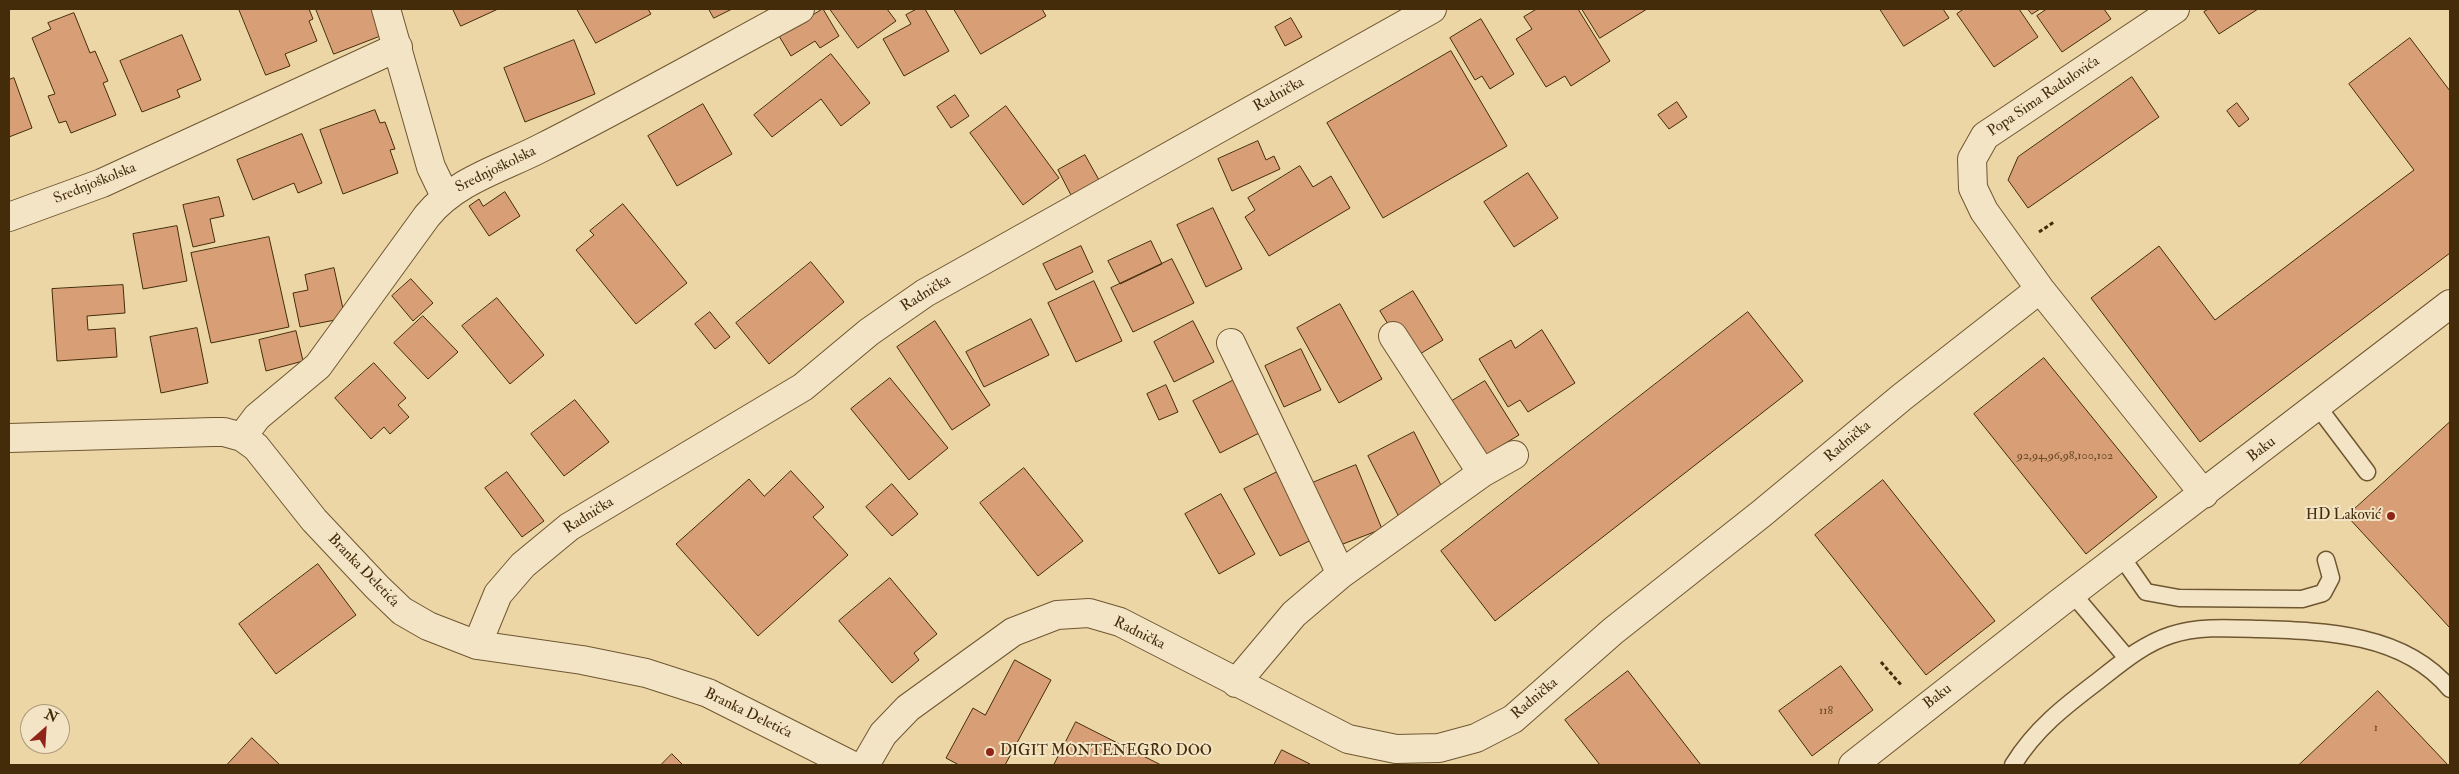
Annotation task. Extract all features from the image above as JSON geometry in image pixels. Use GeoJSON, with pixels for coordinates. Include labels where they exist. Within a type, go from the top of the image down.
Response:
{"type":"FeatureCollection","features":[{"type":"Feature","properties":{"kind":"street"},"geometry":{"type":"LineString","coordinates":[[386,9],[431,167],[445,196]]}},
{"type":"Feature","properties":{"kind":"street","name":"Srednjoškolska"},"geometry":{"type":"LineString","coordinates":[[242,436],[257,417],[318,366],[427,216],[445,196],[461,186],[550,143],[800,9]]}},
{"type":"Feature","properties":{"kind":"street","name":"Radnička"},"geometry":{"type":"LineString","coordinates":[[477,645],[498,594],[523,565],[569,527],[803,387],[869,332],[925,293],[1432,9]]}},
{"type":"Feature","properties":{"kind":"street","name":"Popa Sima Radulovića"},"geometry":{"type":"LineString","coordinates":[[2175,9],[1985,136],[1972,159],[1973,188],[1984,212],[2040,289],[2204,494]]}},
{"type":"Feature","properties":{"kind":"street","name":"Srednjoškolska"},"geometry":{"type":"LineString","coordinates":[[9,217],[102,183],[398,47]]}},
{"type":"Feature","properties":{"kind":"street","name":"Radnička"},"geometry":{"type":"LineString","coordinates":[[865,765],[883,734],[908,708],[1013,632],[1056,615],[1089,612],[1120,622],[1348,739],[1396,749],[1439,748],[1476,738],[1513,719],[1612,631],[1761,514],[1902,397],[2040,289]]}},
{"type":"Feature","properties":{"kind":"street","name":"Baku"},"geometry":{"type":"LineString","coordinates":[[1853,765],[2072,593],[2318,407],[2450,304]]}},
{"type":"Feature","properties":{"kind":"street"},"geometry":{"type":"LineString","coordinates":[[1393,336],[1482,473]]}},
{"type":"Feature","properties":{"kind":"street"},"geometry":{"type":"LineString","coordinates":[[1231,343],[1341,574]]}},
{"type":"Feature","properties":{"kind":"street"},"geometry":{"type":"LineString","coordinates":[[9,438],[213,432],[242,436]]}},
{"type":"Feature","properties":{"kind":"street","name":"Branka Deletića"},"geometry":{"type":"LineString","coordinates":[[242,436],[256,447],[314,520],[402,611],[428,626],[477,645],[582,660],[646,673],[682,684],[708,693],[851,765]]}},
{"type":"Feature","properties":{"kind":"street"},"geometry":{"type":"LineString","coordinates":[[1236,683],[1294,614],[1341,574],[1482,473],[1514,455]]}},
{"type":"Feature","properties":{"kind":"lane"},"geometry":{"type":"LineString","coordinates":[[2318,407],[2367,472]]}},
{"type":"Feature","properties":{"kind":"lane"},"geometry":{"type":"LineString","coordinates":[[2121,556],[2146,592],[2179,598],[2302,599],[2323,593],[2332,578],[2326,560]]}},
{"type":"Feature","properties":{"kind":"lane"},"geometry":{"type":"LineString","coordinates":[[2072,593],[2127,658]]}},
{"type":"Feature","properties":{"kind":"lane"},"geometry":{"type":"LineString","coordinates":[[2013,765],[2025,745],[2051,717],[2127,658],[2148,645],[2172,634],[2225,628],[2337,633],[2377,642],[2413,658],[2450,689]]}},
{"type":"Feature","properties":{"kind":"building"},"geometry":{"type":"Polygon","coordinates":[[[239,9],[309,9],[313,19],[309,21],[317,41],[285,54],[290,66],[266,75],[239,9]]]}},
{"type":"Feature","properties":{"kind":"building"},"geometry":{"type":"Polygon","coordinates":[[[316,9],[379,9],[388,33],[334,54],[316,9]]]}},
{"type":"Feature","properties":{"kind":"building"},"geometry":{"type":"Polygon","coordinates":[[[453,9],[498,9],[461,26],[453,9]]]}},
{"type":"Feature","properties":{"kind":"building"},"geometry":{"type":"Polygon","coordinates":[[[577,9],[648,9],[651,14],[596,43],[577,9]]]}},
{"type":"Feature","properties":{"kind":"building"},"geometry":{"type":"Polygon","coordinates":[[[709,9],[732,9],[714,18],[709,9]]]}},
{"type":"Feature","properties":{"kind":"building"},"geometry":{"type":"Polygon","coordinates":[[[823,9],[839,36],[820,48],[815,41],[791,56],[779,36],[823,9]]]}},
{"type":"Feature","properties":{"kind":"building"},"geometry":{"type":"Polygon","coordinates":[[[830,9],[887,9],[896,21],[858,48],[830,9]]]}},
{"type":"Feature","properties":{"kind":"building"},"geometry":{"type":"Polygon","coordinates":[[[917,9],[925,9],[949,51],[904,76],[883,39],[911,24],[906,15],[917,9]]]}},
{"type":"Feature","properties":{"kind":"building"},"geometry":{"type":"Polygon","coordinates":[[[954,9],[1042,9],[1046,16],[981,54],[954,9]]]}},
{"type":"Feature","properties":{"kind":"building"},"geometry":{"type":"Polygon","coordinates":[[[1537,9],[1578,9],[1610,61],[1571,86],[1565,76],[1546,87],[1516,39],[1532,29],[1524,17],[1537,9]]]}},
{"type":"Feature","properties":{"kind":"building"},"geometry":{"type":"Polygon","coordinates":[[[1582,9],[1647,9],[1600,38],[1582,9]]]}},
{"type":"Feature","properties":{"kind":"building"},"geometry":{"type":"Polygon","coordinates":[[[1880,9],[1943,9],[1949,18],[1904,46],[1880,9]]]}},
{"type":"Feature","properties":{"kind":"building"},"geometry":{"type":"Polygon","coordinates":[[[1964,9],[2019,9],[2038,37],[1994,67],[1957,14],[1964,9]]]}},
{"type":"Feature","properties":{"kind":"building"},"geometry":{"type":"Polygon","coordinates":[[[2028,9],[2040,9],[2032,14],[2028,9]]]}},
{"type":"Feature","properties":{"kind":"building"},"geometry":{"type":"Polygon","coordinates":[[[2047,9],[2104,9],[2111,19],[2062,52],[2037,16],[2047,9]]]}},
{"type":"Feature","properties":{"kind":"building"},"geometry":{"type":"Polygon","coordinates":[[[2209,9],[2258,9],[2219,34],[2204,12],[2209,9]]]}},
{"type":"Feature","properties":{"kind":"building"},"geometry":{"type":"Polygon","coordinates":[[[74,13],[90,53],[95,51],[108,81],[103,83],[116,115],[71,133],[66,121],[59,123],[48,96],[55,94],[32,38],[51,29],[48,23],[74,13]]]}},
{"type":"Feature","properties":{"kind":"building"},"geometry":{"type":"Polygon","coordinates":[[[1291,18],[1302,37],[1285,46],[1275,27],[1291,18]]]}},
{"type":"Feature","properties":{"kind":"building"},"geometry":{"type":"Polygon","coordinates":[[[1481,19],[1514,74],[1490,89],[1482,76],[1475,80],[1450,38],[1481,19]]]}},
{"type":"Feature","properties":{"kind":"building"},"geometry":{"type":"Polygon","coordinates":[[[182,35],[201,80],[177,90],[180,97],[142,112],[120,61],[182,35]]]}},
{"type":"Feature","properties":{"kind":"building"},"geometry":{"type":"Polygon","coordinates":[[[2410,38],[2450,91],[2450,253],[2200,442],[2091,298],[2159,246],[2215,320],[2414,170],[2349,84],[2410,38]]]}},
{"type":"Feature","properties":{"kind":"building"},"geometry":{"type":"Polygon","coordinates":[[[574,40],[595,94],[525,122],[504,68],[574,40]]]}},
{"type":"Feature","properties":{"kind":"building"},"geometry":{"type":"Polygon","coordinates":[[[1451,51],[1507,146],[1383,218],[1327,123],[1451,51]]]}},
{"type":"Feature","properties":{"kind":"building"},"geometry":{"type":"Polygon","coordinates":[[[831,54],[870,103],[841,126],[821,99],[772,137],[754,115],[831,54]]]}},
{"type":"Feature","properties":{"kind":"building"},"geometry":{"type":"Polygon","coordinates":[[[2132,77],[2159,117],[2028,208],[2008,180],[2018,157],[2132,77]]]}},
{"type":"Feature","properties":{"kind":"building"},"geometry":{"type":"Polygon","coordinates":[[[14,78],[32,128],[9,137],[9,80],[14,78]]]}},
{"type":"Feature","properties":{"kind":"building"},"geometry":{"type":"Polygon","coordinates":[[[955,95],[969,116],[951,128],[937,107],[955,95]]]}},
{"type":"Feature","properties":{"kind":"building"},"geometry":{"type":"Polygon","coordinates":[[[1677,102],[1687,117],[1669,129],[1658,115],[1677,102]]]}},
{"type":"Feature","properties":{"kind":"building"},"geometry":{"type":"Polygon","coordinates":[[[2237,103],[2249,119],[2239,127],[2227,111],[2237,103]]]}},
{"type":"Feature","properties":{"kind":"building"},"geometry":{"type":"Polygon","coordinates":[[[703,104],[732,154],[677,186],[648,136],[703,104]]]}},
{"type":"Feature","properties":{"kind":"building"},"geometry":{"type":"Polygon","coordinates":[[[1006,106],[1059,178],[1023,205],[970,133],[1006,106]]]}},
{"type":"Feature","properties":{"kind":"building"},"geometry":{"type":"Polygon","coordinates":[[[375,110],[380,123],[385,122],[395,149],[390,150],[398,173],[343,194],[320,130],[375,110]]]}},
{"type":"Feature","properties":{"kind":"building"},"geometry":{"type":"Polygon","coordinates":[[[302,134],[322,183],[298,193],[294,183],[253,200],[237,160],[302,134]]]}},
{"type":"Feature","properties":{"kind":"building"},"geometry":{"type":"Polygon","coordinates":[[[1258,141],[1266,160],[1274,156],[1280,169],[1232,191],[1218,159],[1258,141]]]}},
{"type":"Feature","properties":{"kind":"building"},"geometry":{"type":"Polygon","coordinates":[[[1085,155],[1099,180],[1071,195],[1058,170],[1085,155]]]}},
{"type":"Feature","properties":{"kind":"building"},"geometry":{"type":"Polygon","coordinates":[[[1300,166],[1313,187],[1331,176],[1350,208],[1269,256],[1245,217],[1255,210],[1248,198],[1300,166]]]}},
{"type":"Feature","properties":{"kind":"building"},"geometry":{"type":"Polygon","coordinates":[[[1528,173],[1558,218],[1514,247],[1484,202],[1528,173]]]}},
{"type":"Feature","properties":{"kind":"building"},"geometry":{"type":"Polygon","coordinates":[[[505,192],[520,216],[489,236],[469,206],[479,199],[483,206],[505,192]]]}},
{"type":"Feature","properties":{"kind":"building"},"geometry":{"type":"Polygon","coordinates":[[[219,197],[224,216],[210,219],[215,242],[193,247],[183,205],[219,197]]]}},
{"type":"Feature","properties":{"kind":"building"},"geometry":{"type":"Polygon","coordinates":[[[623,204],[687,283],[636,324],[576,250],[594,235],[590,231],[623,204]]]}},
{"type":"Feature","properties":{"kind":"building"},"geometry":{"type":"Polygon","coordinates":[[[1213,208],[1242,269],[1206,287],[1177,225],[1213,208]]]}},
{"type":"Feature","properties":{"kind":"building"},"geometry":{"type":"Polygon","coordinates":[[[177,226],[187,281],[143,289],[133,234],[177,226]]]}},
{"type":"Feature","properties":{"kind":"building"},"geometry":{"type":"Polygon","coordinates":[[[269,237],[289,327],[211,343],[191,253],[269,237]]]}},
{"type":"Feature","properties":{"kind":"building"},"geometry":{"type":"Polygon","coordinates":[[[1151,241],[1162,264],[1120,284],[1108,261],[1151,241]]]}},
{"type":"Feature","properties":{"kind":"building"},"geometry":{"type":"Polygon","coordinates":[[[1081,246],[1093,272],[1056,290],[1043,264],[1081,246]]]}},
{"type":"Feature","properties":{"kind":"building"},"geometry":{"type":"Polygon","coordinates":[[[1172,259],[1194,303],[1133,332],[1111,288],[1172,259]]]}},
{"type":"Feature","properties":{"kind":"building"},"geometry":{"type":"Polygon","coordinates":[[[811,262],[844,302],[769,364],[736,323],[811,262]]]}},
{"type":"Feature","properties":{"kind":"building"},"geometry":{"type":"Polygon","coordinates":[[[334,268],[345,318],[300,327],[293,293],[308,290],[305,275],[334,268]]]}},
{"type":"Feature","properties":{"kind":"building"},"geometry":{"type":"Polygon","coordinates":[[[411,279],[433,303],[413,321],[392,296],[411,279]]]}},
{"type":"Feature","properties":{"kind":"building"},"geometry":{"type":"Polygon","coordinates":[[[1094,281],[1122,341],[1076,362],[1048,303],[1094,281]]]}},
{"type":"Feature","properties":{"kind":"building"},"geometry":{"type":"Polygon","coordinates":[[[123,285],[125,313],[87,316],[88,330],[115,328],[117,357],[57,361],[52,289],[123,285]]]}},
{"type":"Feature","properties":{"kind":"building"},"geometry":{"type":"Polygon","coordinates":[[[1413,291],[1443,340],[1410,360],[1380,311],[1413,291]]]}},
{"type":"Feature","properties":{"kind":"building"},"geometry":{"type":"Polygon","coordinates":[[[497,298],[544,355],[510,384],[462,326],[497,298]]]}},
{"type":"Feature","properties":{"kind":"building"},"geometry":{"type":"Polygon","coordinates":[[[1340,304],[1382,379],[1339,403],[1297,328],[1340,304]]]}},
{"type":"Feature","properties":{"kind":"building"},"geometry":{"type":"Polygon","coordinates":[[[710,312],[730,337],[715,349],[695,324],[710,312]]]}},
{"type":"Feature","properties":{"kind":"building"},"geometry":{"type":"Polygon","coordinates":[[[1748,312],[1803,381],[1495,621],[1441,551],[1748,312]]]}},
{"type":"Feature","properties":{"kind":"building"},"geometry":{"type":"Polygon","coordinates":[[[423,316],[458,352],[428,379],[394,343],[423,316]]]}},
{"type":"Feature","properties":{"kind":"building"},"geometry":{"type":"Polygon","coordinates":[[[1031,319],[1049,355],[984,387],[966,352],[1031,319]]]}},
{"type":"Feature","properties":{"kind":"building"},"geometry":{"type":"Polygon","coordinates":[[[935,321],[990,405],[952,430],[897,347],[935,321]]]}},
{"type":"Feature","properties":{"kind":"building"},"geometry":{"type":"Polygon","coordinates":[[[1193,321],[1214,362],[1174,382],[1154,342],[1193,321]]]}},
{"type":"Feature","properties":{"kind":"building"},"geometry":{"type":"Polygon","coordinates":[[[197,328],[208,383],[161,393],[150,337],[197,328]]]}},
{"type":"Feature","properties":{"kind":"building"},"geometry":{"type":"Polygon","coordinates":[[[1542,330],[1575,383],[1528,412],[1520,400],[1508,407],[1479,359],[1511,340],[1515,348],[1542,330]]]}},
{"type":"Feature","properties":{"kind":"building"},"geometry":{"type":"Polygon","coordinates":[[[296,331],[303,361],[266,371],[259,340],[296,331]]]}},
{"type":"Feature","properties":{"kind":"building"},"geometry":{"type":"Polygon","coordinates":[[[1301,349],[1321,390],[1284,407],[1265,366],[1301,349]]]}},
{"type":"Feature","properties":{"kind":"building"},"geometry":{"type":"Polygon","coordinates":[[[2044,358],[2157,497],[2086,554],[1974,414],[2044,358]]]}},
{"type":"Feature","properties":{"kind":"building"},"geometry":{"type":"Polygon","coordinates":[[[374,363],[406,398],[398,405],[409,417],[390,434],[384,427],[371,439],[335,398],[374,363]]]}},
{"type":"Feature","properties":{"kind":"building"},"geometry":{"type":"Polygon","coordinates":[[[890,378],[948,448],[909,480],[851,409],[890,378]]]}},
{"type":"Feature","properties":{"kind":"building"},"geometry":{"type":"Polygon","coordinates":[[[1234,380],[1261,432],[1220,453],[1193,401],[1234,380]]]}},
{"type":"Feature","properties":{"kind":"building"},"geometry":{"type":"Polygon","coordinates":[[[1485,381],[1519,435],[1481,458],[1447,404],[1485,381]]]}},
{"type":"Feature","properties":{"kind":"building"},"geometry":{"type":"Polygon","coordinates":[[[1166,385],[1178,412],[1159,420],[1147,394],[1166,385]]]}},
{"type":"Feature","properties":{"kind":"building"},"geometry":{"type":"Polygon","coordinates":[[[575,400],[609,442],[564,476],[531,434],[575,400]]]}},
{"type":"Feature","properties":{"kind":"building"},"geometry":{"type":"Polygon","coordinates":[[[2450,422],[2450,628],[2347,516],[2450,422]]]}},
{"type":"Feature","properties":{"kind":"building"},"geometry":{"type":"Polygon","coordinates":[[[1414,432],[1446,495],[1400,519],[1368,456],[1414,432]]]}},
{"type":"Feature","properties":{"kind":"building"},"geometry":{"type":"Polygon","coordinates":[[[1356,465],[1382,529],[1330,549],[1305,486],[1356,465]]]}},
{"type":"Feature","properties":{"kind":"building"},"geometry":{"type":"Polygon","coordinates":[[[1024,468],[1083,541],[1038,576],[980,503],[1024,468]]]}},
{"type":"Feature","properties":{"kind":"building"},"geometry":{"type":"Polygon","coordinates":[[[791,471],[824,507],[813,517],[848,555],[758,636],[676,544],[749,479],[764,496],[791,471]]]}},
{"type":"Feature","properties":{"kind":"building"},"geometry":{"type":"Polygon","coordinates":[[[1279,471],[1315,538],[1280,556],[1244,489],[1279,471]]]}},
{"type":"Feature","properties":{"kind":"building"},"geometry":{"type":"Polygon","coordinates":[[[507,472],[544,521],[522,537],[485,488],[507,472]]]}},
{"type":"Feature","properties":{"kind":"building"},"geometry":{"type":"Polygon","coordinates":[[[1883,480],[1995,621],[1926,675],[1815,535],[1883,480]]]}},
{"type":"Feature","properties":{"kind":"building"},"geometry":{"type":"Polygon","coordinates":[[[892,484],[918,514],[892,536],[866,507],[892,484]]]}},
{"type":"Feature","properties":{"kind":"building"},"geometry":{"type":"Polygon","coordinates":[[[1221,494],[1255,554],[1219,574],[1185,514],[1221,494]]]}},
{"type":"Feature","properties":{"kind":"building"},"geometry":{"type":"Polygon","coordinates":[[[318,564],[356,615],[276,674],[239,624],[318,564]]]}},
{"type":"Feature","properties":{"kind":"building"},"geometry":{"type":"Polygon","coordinates":[[[890,578],[937,634],[914,653],[919,660],[892,683],[839,621],[890,578]]]}},
{"type":"Feature","properties":{"kind":"building"},"geometry":{"type":"Polygon","coordinates":[[[1015,660],[1051,680],[1005,765],[959,765],[946,758],[973,708],[985,715],[1015,660]]]}},
{"type":"Feature","properties":{"kind":"building"},"geometry":{"type":"Polygon","coordinates":[[[1841,666],[1873,710],[1812,756],[1779,711],[1841,666]]]}},
{"type":"Feature","properties":{"kind":"building"},"geometry":{"type":"Polygon","coordinates":[[[1628,671],[1701,765],[1600,765],[1565,720],[1628,671]]]}},
{"type":"Feature","properties":{"kind":"building"},"geometry":{"type":"Polygon","coordinates":[[[2378,691],[2448,765],[2299,765],[2378,691]]]}},
{"type":"Feature","properties":{"kind":"building"},"geometry":{"type":"Polygon","coordinates":[[[1076,722],[1161,765],[1054,765],[1076,722]]]}},
{"type":"Feature","properties":{"kind":"building"},"geometry":{"type":"Polygon","coordinates":[[[252,738],[280,765],[227,765],[252,738]]]}},
{"type":"Feature","properties":{"kind":"building"},"geometry":{"type":"Polygon","coordinates":[[[1282,750],[1310,764],[1274,765],[1282,750]]]}},
{"type":"Feature","properties":{"kind":"building"},"geometry":{"type":"Polygon","coordinates":[[[672,754],[683,765],[661,765],[672,754]]]}},
{"type":"Feature","properties":{"kind":"place","name":"HD Laković"},"geometry":{"type":"Point","coordinates":[2391,516]}},
{"type":"Feature","properties":{"kind":"place","name":"DIGIT MONTENEGRO DOO"},"geometry":{"type":"Point","coordinates":[990,752]}}]}
